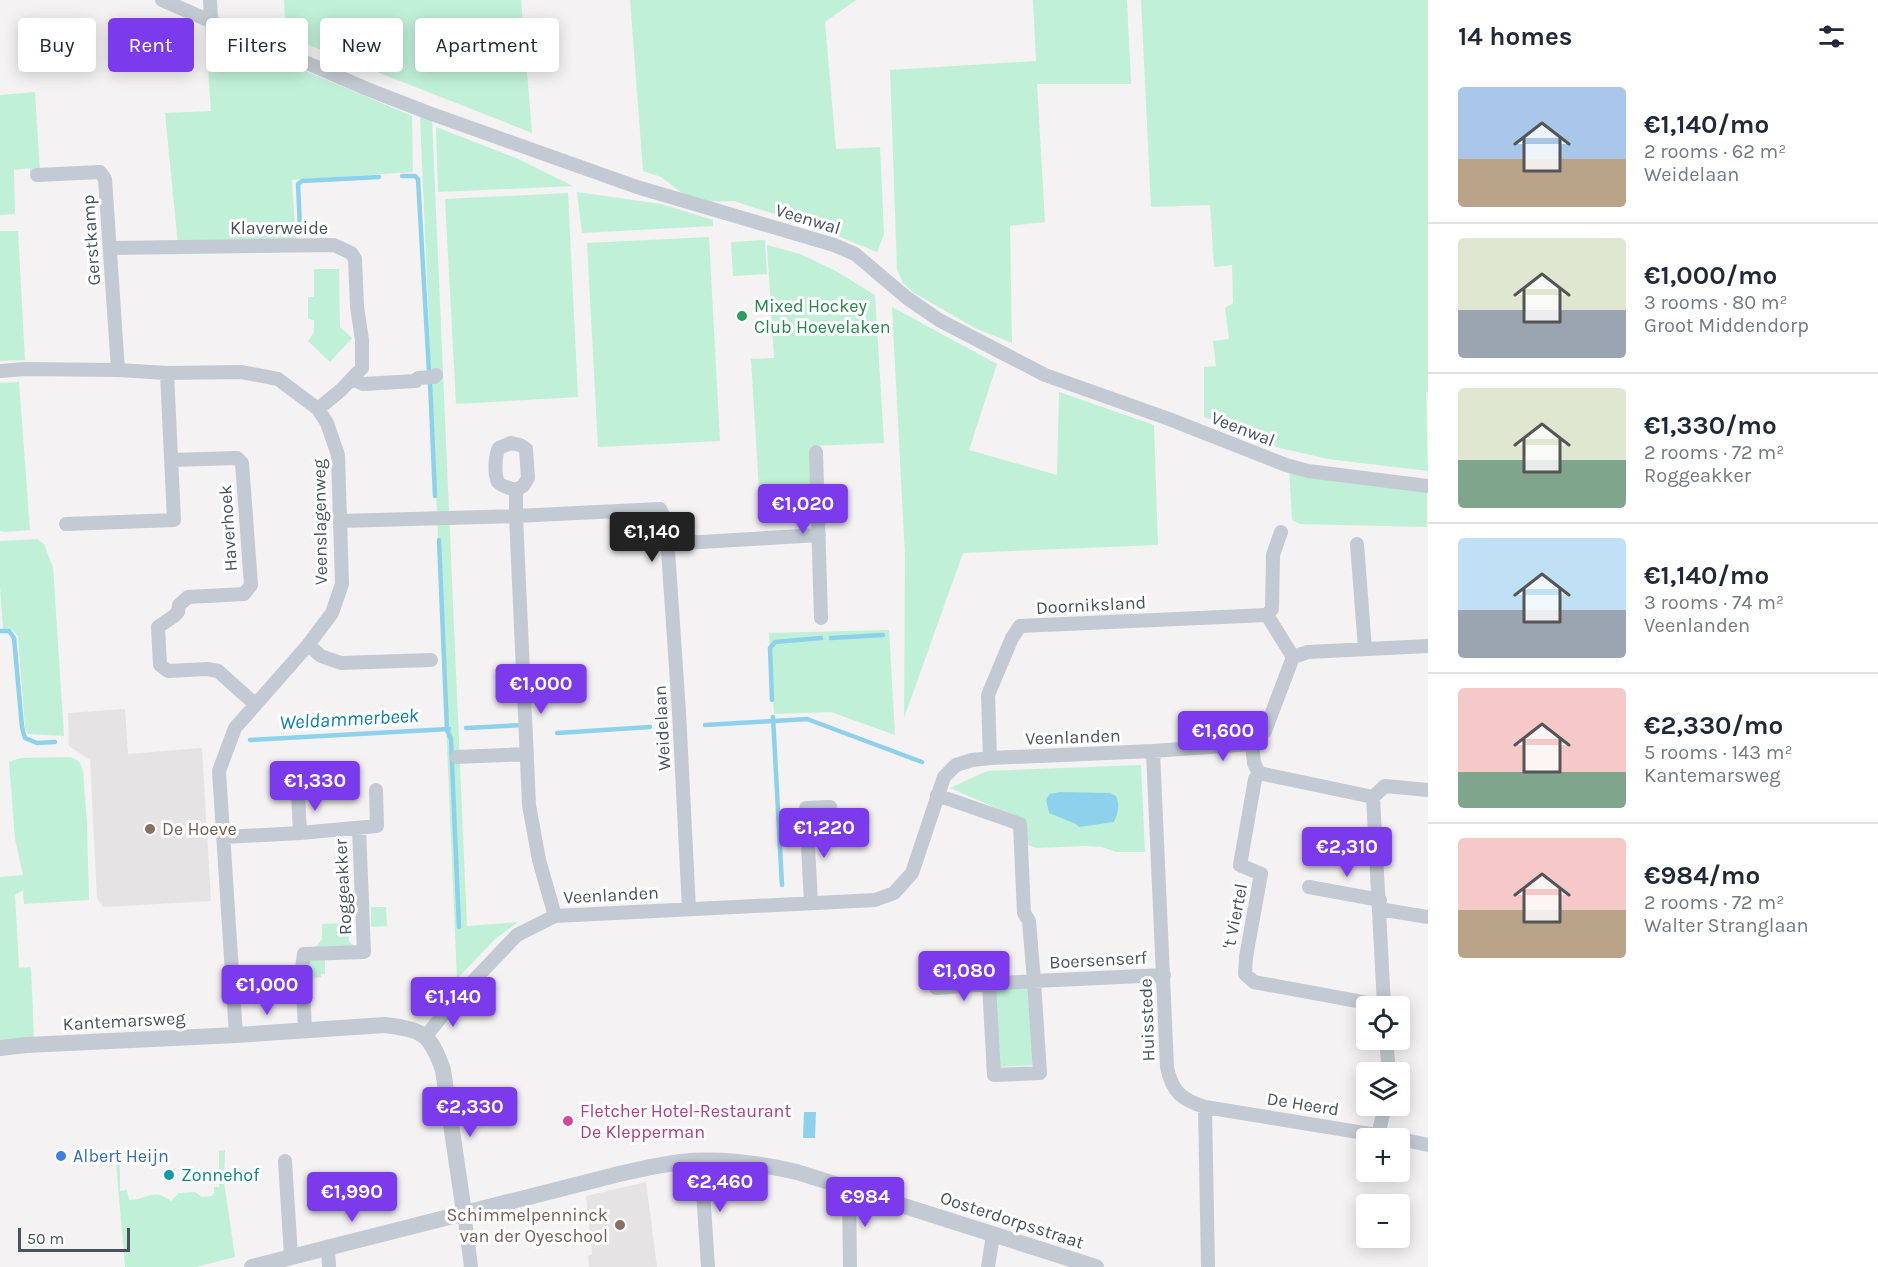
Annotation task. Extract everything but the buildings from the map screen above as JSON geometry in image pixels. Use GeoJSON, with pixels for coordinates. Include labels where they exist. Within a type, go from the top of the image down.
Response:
{"type":"FeatureCollection","features":[{"type":"Feature","properties":{"kind":"street","name":"Veenwal"},"geometry":{"type":"LineString","coordinates":[[162,0],[206,18]]}},
{"type":"Feature","properties":{"kind":"street"},"geometry":{"type":"LineString","coordinates":[[210,0],[211,18]]}},
{"type":"Feature","properties":{"kind":"street","name":"Veenwal"},"geometry":{"type":"LineString","coordinates":[[308,63],[367,89],[637,187],[834,244],[855,254],[907,298],[939,320],[1045,375],[1169,419],[1286,465],[1308,471],[1428,486]]}},
{"type":"Feature","properties":{"kind":"street","name":"Gerstkamp"},"geometry":{"type":"LineString","coordinates":[[37,175],[100,172],[105,179],[118,370]]}},
{"type":"Feature","properties":{"kind":"street","name":"Klaverweide"},"geometry":{"type":"LineString","coordinates":[[110,248],[334,244],[351,252],[355,259],[362,368],[318,409]]}},
{"type":"Feature","properties":{"kind":"street","name":"Veenslagenweg"},"geometry":{"type":"LineString","coordinates":[[0,371],[25,369],[167,373],[241,372],[278,379],[318,409],[327,423],[338,455],[342,584],[332,613],[308,645],[235,728],[219,771],[236,1035]]}},
{"type":"Feature","properties":{"kind":"street"},"geometry":{"type":"LineString","coordinates":[[66,524],[174,520],[167,373]]}},
{"type":"Feature","properties":{"kind":"street"},"geometry":{"type":"LineString","coordinates":[[352,379],[363,384],[416,381],[418,378],[436,375]]}},
{"type":"Feature","properties":{"kind":"street"},"geometry":{"type":"LineString","coordinates":[[816,452],[821,618]]}},
{"type":"Feature","properties":{"kind":"street","name":"Haverhoek"},"geometry":{"type":"LineString","coordinates":[[171,460],[237,458],[242,463],[250,585],[244,594],[188,597],[179,605],[178,612],[158,627],[160,665],[168,671],[207,669],[218,671],[255,704]]}},
{"type":"Feature","properties":{"kind":"street"},"geometry":{"type":"LineString","coordinates":[[516,490],[529,805],[539,860],[555,916]]}},
{"type":"Feature","properties":{"kind":"street","name":"Weidelaan"},"geometry":{"type":"LineString","coordinates":[[340,521],[516,516],[660,508],[666,521],[689,909]]}},
{"type":"Feature","properties":{"kind":"street"},"geometry":{"type":"LineString","coordinates":[[1281,532],[1273,555],[1272,609],[1267,615],[1293,657]]}},
{"type":"Feature","properties":{"kind":"street"},"geometry":{"type":"LineString","coordinates":[[667,544],[819,536]]}},
{"type":"Feature","properties":{"kind":"street"},"geometry":{"type":"LineString","coordinates":[[1357,544],[1365,649]]}},
{"type":"Feature","properties":{"kind":"street","name":"Doorniksland"},"geometry":{"type":"LineString","coordinates":[[990,758],[988,695],[1011,638],[1020,626],[1267,615]]}},
{"type":"Feature","properties":{"kind":"street"},"geometry":{"type":"LineString","coordinates":[[308,645],[321,656],[341,663],[431,660]]}},
{"type":"Feature","properties":{"kind":"street"},"geometry":{"type":"LineString","coordinates":[[1293,657],[1308,652],[1428,646]]}},
{"type":"Feature","properties":{"kind":"street"},"geometry":{"type":"LineString","coordinates":[[1252,744],[1265,731],[1293,657]]}},
{"type":"Feature","properties":{"kind":"street","name":"Veenlanden"},"geometry":{"type":"LineString","coordinates":[[426,1036],[454,1000],[517,935],[555,916],[875,900],[894,893],[912,873],[944,777],[956,765],[990,758],[1252,744]]}},
{"type":"Feature","properties":{"kind":"street","name":"'t Viertel"},"geometry":{"type":"LineString","coordinates":[[1252,744],[1254,763],[1259,773],[1255,779],[1240,865],[1261,874],[1245,974],[1254,982],[1356,1001]]}},
{"type":"Feature","properties":{"kind":"street","name":"Huisstede"},"geometry":{"type":"LineString","coordinates":[[1153,751],[1167,1067],[1169,1079],[1178,1094],[1188,1102],[1205,1107]]}},
{"type":"Feature","properties":{"kind":"street"},"geometry":{"type":"LineString","coordinates":[[458,757],[527,754]]}},
{"type":"Feature","properties":{"kind":"street"},"geometry":{"type":"LineString","coordinates":[[1259,773],[1373,797]]}},
{"type":"Feature","properties":{"kind":"street"},"geometry":{"type":"LineString","coordinates":[[1373,797],[1385,786],[1428,790]]}},
{"type":"Feature","properties":{"kind":"street","name":"Roggeakker"},"geometry":{"type":"LineString","coordinates":[[223,837],[377,826],[376,790]]}},
{"type":"Feature","properties":{"kind":"street"},"geometry":{"type":"LineString","coordinates":[[298,793],[300,833]]}},
{"type":"Feature","properties":{"kind":"street"},"geometry":{"type":"LineString","coordinates":[[937,795],[1020,824],[1024,913],[1029,921],[1034,981]]}},
{"type":"Feature","properties":{"kind":"street"},"geometry":{"type":"LineString","coordinates":[[1373,797],[1384,996]]}},
{"type":"Feature","properties":{"kind":"street"},"geometry":{"type":"LineString","coordinates":[[811,903],[806,808],[830,807]]}},
{"type":"Feature","properties":{"kind":"street","name":"Roggeakker"},"geometry":{"type":"LineString","coordinates":[[305,1030],[302,968],[304,954],[364,952],[359,828]]}},
{"type":"Feature","properties":{"kind":"street"},"geometry":{"type":"LineString","coordinates":[[1309,886],[1428,917]]}},
{"type":"Feature","properties":{"kind":"street","name":"Boersenserf"},"geometry":{"type":"LineString","coordinates":[[936,988],[1164,975]]}},
{"type":"Feature","properties":{"kind":"street","name":"Boersenserf"},"geometry":{"type":"LineString","coordinates":[[989,984],[994,1075],[1040,1073],[1034,981]]}},
{"type":"Feature","properties":{"kind":"street","name":"Kantemarsweg"},"geometry":{"type":"LineString","coordinates":[[0,1048],[385,1025],[404,1028],[426,1036]]}},
{"type":"Feature","properties":{"kind":"street"},"geometry":{"type":"LineString","coordinates":[[426,1036],[438,1055],[443,1070],[471,1267]]}},
{"type":"Feature","properties":{"kind":"street"},"geometry":{"type":"LineString","coordinates":[[1205,1107],[1208,1267]]}},
{"type":"Feature","properties":{"kind":"street","name":"De Heerd"},"geometry":{"type":"LineString","coordinates":[[1205,1107],[1356,1131]]}},
{"type":"Feature","properties":{"kind":"street","name":"De Heerd"},"geometry":{"type":"LineString","coordinates":[[1410,1141],[1428,1144]]}},
{"type":"Feature","properties":{"kind":"street"},"geometry":{"type":"LineString","coordinates":[[285,1161],[291,1256]]}},
{"type":"Feature","properties":{"kind":"street"},"geometry":{"type":"LineString","coordinates":[[701,1161],[708,1267]]}},
{"type":"Feature","properties":{"kind":"street","name":"Oosterdorpsstraat"},"geometry":{"type":"LineString","coordinates":[[252,1267],[628,1172],[681,1162],[701,1161],[725,1161],[777,1167],[1096,1267]]}},
{"type":"Feature","properties":{"kind":"street"},"geometry":{"type":"LineString","coordinates":[[849,1189],[850,1267]]}},
{"type":"Feature","properties":{"kind":"street"},"geometry":{"type":"LineString","coordinates":[[988,1267],[993,1235]]}},
{"type":"Feature","properties":{"kind":"street"},"geometry":{"type":"LineString","coordinates":[[328,1246],[328,1267]]}},
{"type":"Feature","properties":{"kind":"shaded area","name":"De Hoeve"},"geometry":{"type":"Polygon","coordinates":[[[125,709],[128,754],[202,748],[211,901],[103,907],[97,898],[90,760],[69,746],[68,713],[125,709]]]}},
{"type":"Feature","properties":{"kind":"shaded area","name":"Schimmelpenninck van der Oyeschool"},"geometry":{"type":"Polygon","coordinates":[[[646,1182],[657,1267],[589,1267],[588,1256],[592,1254],[586,1196],[646,1182]]]}},
{"type":"Feature","properties":{"kind":"green space"},"geometry":{"type":"Polygon","coordinates":[[[284,0],[521,0],[522,18],[415,18],[415,72],[527,72],[532,133],[377,72],[403,72],[403,18],[320,18],[320,49],[308,45],[308,18],[285,18],[284,0]]]}},
{"type":"Feature","properties":{"kind":"green space"},"geometry":{"type":"Polygon","coordinates":[[[630,0],[856,0],[825,22],[836,149],[880,147],[884,234],[877,252],[818,228],[734,201],[694,202],[661,177],[643,171],[630,0]]]}},
{"type":"Feature","properties":{"kind":"green space"},"geometry":{"type":"Polygon","coordinates":[[[1033,0],[1127,0],[1131,84],[1037,84],[1045,222],[1010,226],[1012,343],[977,329],[914,293],[903,283],[897,269],[890,70],[1036,61],[1033,0]]]}},
{"type":"Feature","properties":{"kind":"green space"},"geometry":{"type":"Polygon","coordinates":[[[1141,0],[1428,0],[1428,392],[1426,392],[1428,471],[1328,459],[1280,448],[1204,417],[1204,367],[1216,366],[1213,341],[1229,339],[1225,308],[1233,303],[1232,265],[1214,267],[1210,205],[1151,207],[1141,0]]]}},
{"type":"Feature","properties":{"kind":"green space"},"geometry":{"type":"Polygon","coordinates":[[[208,72],[308,72],[412,116],[413,172],[292,180],[296,241],[178,245],[165,113],[211,111],[208,72]]]}},
{"type":"Feature","properties":{"kind":"green space"},"geometry":{"type":"Polygon","coordinates":[[[35,92],[40,172],[30,173],[30,168],[14,170],[15,214],[0,215],[0,95],[35,92]]]}},
{"type":"Feature","properties":{"kind":"green space"},"geometry":{"type":"Polygon","coordinates":[[[420,117],[432,119],[467,926],[518,922],[495,939],[457,979],[420,117]]]}},
{"type":"Feature","properties":{"kind":"green space"},"geometry":{"type":"Polygon","coordinates":[[[436,127],[516,158],[573,186],[438,192],[436,127]]]}},
{"type":"Feature","properties":{"kind":"green space"},"geometry":{"type":"Polygon","coordinates":[[[577,192],[661,204],[713,220],[713,226],[582,233],[577,192]]]}},
{"type":"Feature","properties":{"kind":"green space"},"geometry":{"type":"Polygon","coordinates":[[[568,193],[578,397],[456,404],[445,199],[568,193]]]}},
{"type":"Feature","properties":{"kind":"green space"},"geometry":{"type":"Polygon","coordinates":[[[0,231],[18,231],[25,360],[0,361],[0,231]]]}},
{"type":"Feature","properties":{"kind":"green space"},"geometry":{"type":"Polygon","coordinates":[[[709,237],[720,441],[598,447],[587,243],[709,237]]]}},
{"type":"Feature","properties":{"kind":"green space"},"geometry":{"type":"Polygon","coordinates":[[[765,240],[767,274],[733,276],[731,242],[765,240]]]}},
{"type":"Feature","properties":{"kind":"green space"},"geometry":{"type":"Polygon","coordinates":[[[767,245],[800,254],[834,270],[875,295],[884,443],[811,446],[813,521],[761,522],[751,359],[774,358],[767,245]]]}},
{"type":"Feature","properties":{"kind":"green space"},"geometry":{"type":"Polygon","coordinates":[[[314,269],[339,269],[340,327],[352,338],[330,362],[308,341],[314,332],[314,320],[308,319],[308,297],[314,297],[314,269]]]}},
{"type":"Feature","properties":{"kind":"green space"},"geometry":{"type":"Polygon","coordinates":[[[892,307],[997,364],[969,450],[1057,475],[1059,392],[1154,425],[1158,545],[963,553],[904,718],[905,556],[892,307]]]}},
{"type":"Feature","properties":{"kind":"green space"},"geometry":{"type":"Polygon","coordinates":[[[19,382],[30,530],[4,532],[0,531],[0,383],[19,382]]]}},
{"type":"Feature","properties":{"kind":"green space"},"geometry":{"type":"Polygon","coordinates":[[[1289,468],[1427,489],[1427,527],[1300,524],[1292,520],[1289,468]]]}},
{"type":"Feature","properties":{"kind":"green space"},"geometry":{"type":"Polygon","coordinates":[[[38,539],[44,544],[53,567],[64,736],[28,734],[25,729],[18,636],[12,630],[3,629],[0,541],[38,539]]]}},
{"type":"Feature","properties":{"kind":"green space"},"geometry":{"type":"Polygon","coordinates":[[[889,630],[895,735],[831,712],[774,714],[769,633],[889,630]]]}},
{"type":"Feature","properties":{"kind":"green space"},"geometry":{"type":"Polygon","coordinates":[[[70,757],[79,761],[83,770],[89,900],[24,904],[23,890],[15,895],[19,968],[31,967],[34,1039],[0,1040],[0,877],[23,875],[15,839],[9,762],[21,758],[70,757]]]}},
{"type":"Feature","properties":{"kind":"green space"},"geometry":{"type":"Polygon","coordinates":[[[1141,765],[1145,852],[1116,852],[1102,847],[1085,846],[1037,848],[1028,845],[1021,819],[950,788],[987,771],[1141,765]]]}},
{"type":"Feature","properties":{"kind":"green space"},"geometry":{"type":"Polygon","coordinates":[[[371,907],[386,907],[387,926],[371,927],[371,907]]]}},
{"type":"Feature","properties":{"kind":"green space"},"geometry":{"type":"Polygon","coordinates":[[[348,923],[349,941],[354,946],[316,947],[322,939],[322,924],[348,923]]]}},
{"type":"Feature","properties":{"kind":"green space"},"geometry":{"type":"Polygon","coordinates":[[[309,960],[325,960],[325,974],[321,974],[321,977],[310,978],[309,960]]]}},
{"type":"Feature","properties":{"kind":"green space"},"geometry":{"type":"Polygon","coordinates":[[[1029,988],[1034,1065],[998,1067],[994,990],[1029,988]]]}},
{"type":"Feature","properties":{"kind":"green space"},"geometry":{"type":"Polygon","coordinates":[[[120,1150],[120,1191],[127,1190],[129,1200],[159,1195],[171,1201],[179,1193],[195,1192],[202,1197],[212,1196],[214,1187],[219,1187],[219,1151],[225,1150],[224,1182],[235,1257],[196,1267],[125,1267],[115,1151],[120,1150]]]}},
{"type":"Feature","properties":{"kind":"water"},"geometry":{"type":"Polygon","coordinates":[[[1060,792],[1110,793],[1116,796],[1118,809],[1114,822],[1079,827],[1049,813],[1046,799],[1050,794],[1060,792]]]}},
{"type":"Feature","properties":{"kind":"water"},"geometry":{"type":"Polygon","coordinates":[[[804,1112],[816,1112],[815,1138],[803,1138],[804,1112]]]}},
{"type":"Feature","properties":{"kind":"waterway"},"geometry":{"type":"LineString","coordinates":[[402,176],[415,176],[418,179],[429,371]]}},
{"type":"Feature","properties":{"kind":"waterway"},"geometry":{"type":"LineString","coordinates":[[300,228],[298,184],[302,181],[379,177]]}},
{"type":"Feature","properties":{"kind":"waterway"},"geometry":{"type":"LineString","coordinates":[[430,382],[435,496]]}},
{"type":"Feature","properties":{"kind":"waterway","name":"Weldammerbeek"},"geometry":{"type":"LineString","coordinates":[[439,540],[447,730],[451,739],[459,927]]}},
{"type":"Feature","properties":{"kind":"waterway","name":"Weldammerbeek"},"geometry":{"type":"LineString","coordinates":[[0,631],[9,631],[14,638],[25,738],[37,743],[55,742]]}},
{"type":"Feature","properties":{"kind":"waterway"},"geometry":{"type":"LineString","coordinates":[[831,638],[883,635]]}},
{"type":"Feature","properties":{"kind":"waterway"},"geometry":{"type":"LineString","coordinates":[[772,700],[770,648],[775,642],[821,638]]}},
{"type":"Feature","properties":{"kind":"waterway"},"geometry":{"type":"LineString","coordinates":[[773,717],[782,885]]}},
{"type":"Feature","properties":{"kind":"waterway","name":"Weldammerbeek"},"geometry":{"type":"LineString","coordinates":[[705,725],[807,719],[922,762]]}},
{"type":"Feature","properties":{"kind":"waterway","name":"Weldammerbeek"},"geometry":{"type":"LineString","coordinates":[[466,728],[523,725]]}},
{"type":"Feature","properties":{"kind":"waterway","name":"Weldammerbeek"},"geometry":{"type":"LineString","coordinates":[[557,733],[650,727]]}},
{"type":"Feature","properties":{"kind":"waterway","name":"Weldammerbeek"},"geometry":{"type":"LineString","coordinates":[[250,740],[449,729]]}},
{"type":"Feature","properties":{"kind":"place","name":"Mixed Hockey Club Hoevelaken"},"geometry":{"type":"Point","coordinates":[742,316]}},
{"type":"Feature","properties":{"kind":"place","name":"De Hoeve"},"geometry":{"type":"Point","coordinates":[150,829]}},
{"type":"Feature","properties":{"kind":"place","name":"Fletcher Hotel-Restaurant De Klepperman"},"geometry":{"type":"Point","coordinates":[568,1121]}},
{"type":"Feature","properties":{"kind":"place","name":"Albert Heijn"},"geometry":{"type":"Point","coordinates":[61,1156]}},
{"type":"Feature","properties":{"kind":"place","name":"Zonnehof"},"geometry":{"type":"Point","coordinates":[169,1175]}},
{"type":"Feature","properties":{"kind":"place","name":"Schimmelpenninck van der Oyeschool"},"geometry":{"type":"Point","coordinates":[620,1225]}}]}
